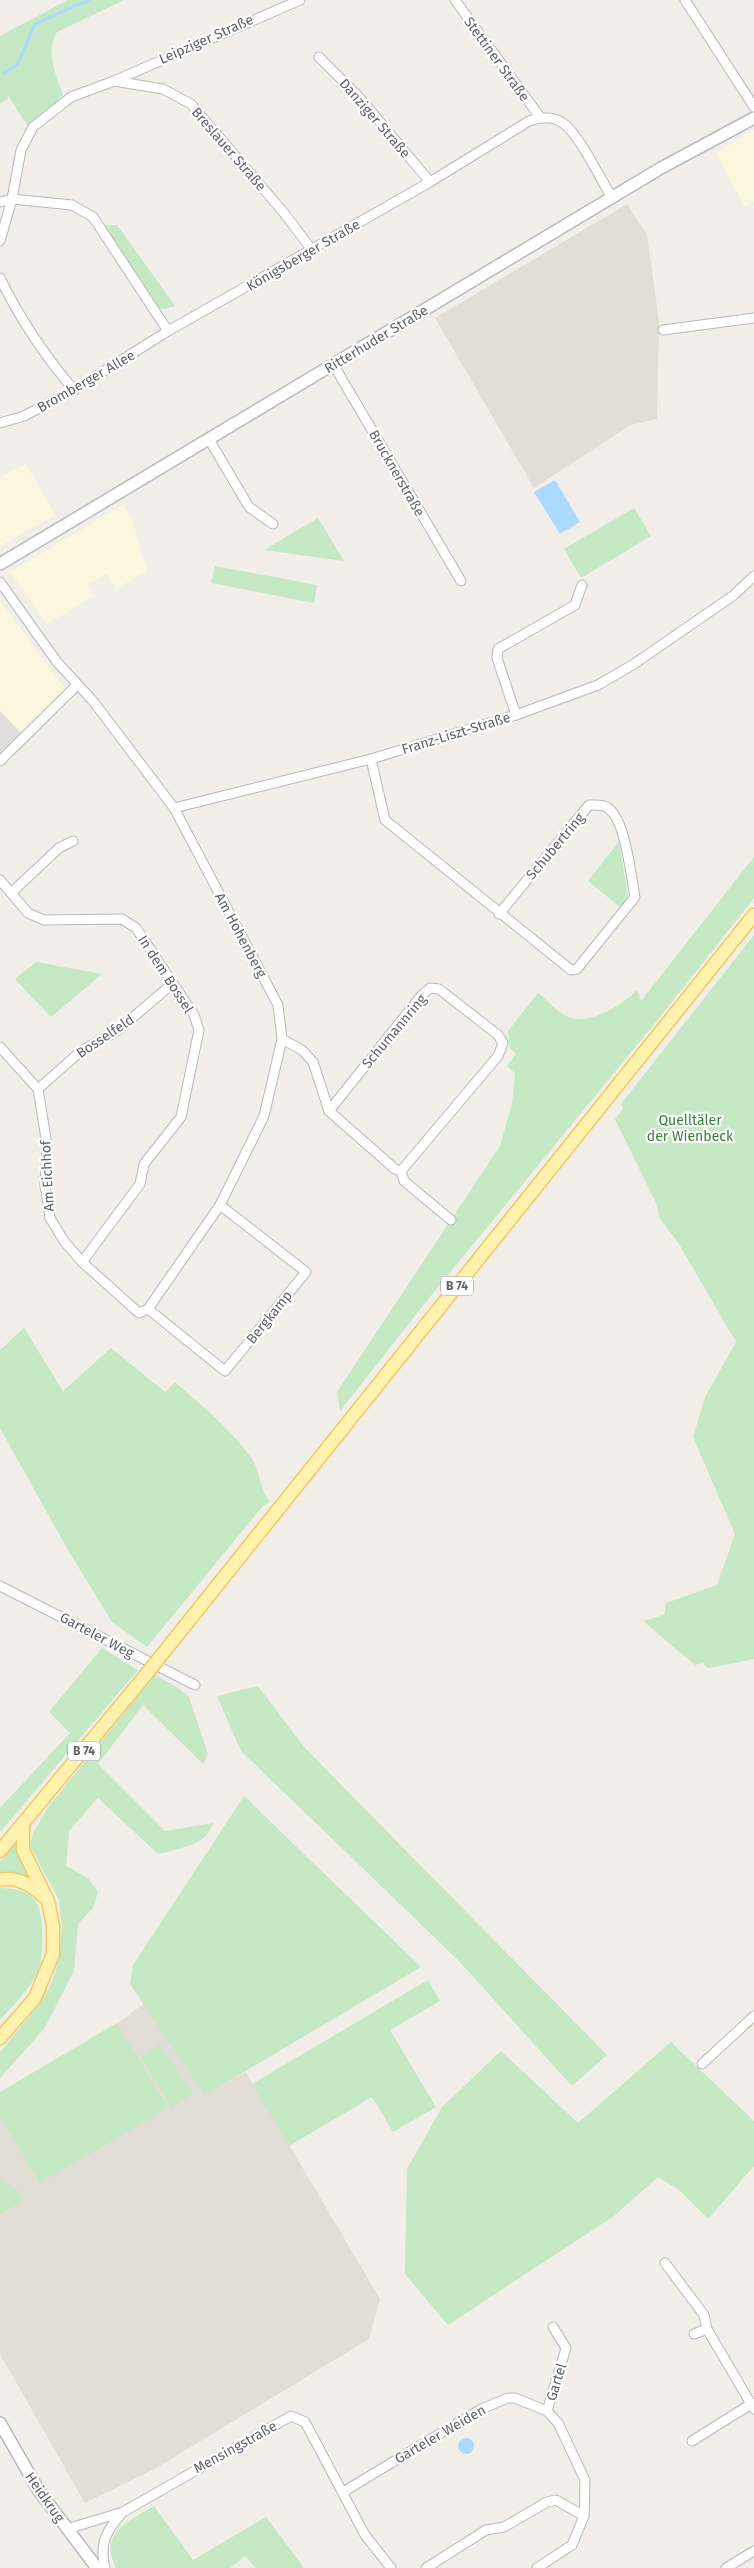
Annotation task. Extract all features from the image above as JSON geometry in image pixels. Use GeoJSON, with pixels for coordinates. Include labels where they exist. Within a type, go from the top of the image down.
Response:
{"type":"FeatureCollection","features":[{"type":"Feature","properties":{"kind":"main road","name":"B 74"},"geometry":{"type":"LineString","coordinates":[[0,1851],[144,1677],[754,915]]}},
{"type":"Feature","properties":{"kind":"main road"},"geometry":{"type":"LineString","coordinates":[[0,2038],[34,1998],[46,1975],[53,1954],[53,1926],[48,1901],[23,1850],[23,1824]]}},
{"type":"Feature","properties":{"kind":"main road"},"geometry":{"type":"LineString","coordinates":[[0,1880],[7,1879],[22,1882],[34,1887],[48,1901]]}},
{"type":"Feature","properties":{"kind":"street","name":"Leipziger Straße"},"geometry":{"type":"LineString","coordinates":[[114,81],[243,23],[300,0]]}},
{"type":"Feature","properties":{"kind":"street","name":"Stettiner Straße"},"geometry":{"type":"LineString","coordinates":[[455,0],[540,118]]}},
{"type":"Feature","properties":{"kind":"street"},"geometry":{"type":"LineString","coordinates":[[685,0],[754,107]]}},
{"type":"Feature","properties":{"kind":"street","name":"Danziger Straße"},"geometry":{"type":"LineString","coordinates":[[319,57],[360,98],[430,182]]}},
{"type":"Feature","properties":{"kind":"street","name":"Breslauer Straße"},"geometry":{"type":"LineString","coordinates":[[12,199],[21,150],[33,127],[71,97],[114,81],[163,89],[192,104],[284,213],[312,250]]}},
{"type":"Feature","properties":{"kind":"street","name":"Königsberger Straße"},"geometry":{"type":"LineString","coordinates":[[168,331],[430,182],[518,127],[540,118]]}},
{"type":"Feature","properties":{"kind":"street"},"geometry":{"type":"LineString","coordinates":[[540,118],[555,119],[569,130],[612,198]]}},
{"type":"Feature","properties":{"kind":"street","name":"Ritterhuder Straße"},"geometry":{"type":"LineString","coordinates":[[0,564],[210,441],[333,364],[661,168],[754,118]]}},
{"type":"Feature","properties":{"kind":"street"},"geometry":{"type":"LineString","coordinates":[[0,202],[12,199],[72,205],[92,217],[168,331]]}},
{"type":"Feature","properties":{"kind":"street"},"geometry":{"type":"LineString","coordinates":[[0,241],[12,199]]}},
{"type":"Feature","properties":{"kind":"street"},"geometry":{"type":"LineString","coordinates":[[0,278],[15,308],[46,356],[74,390]]}},
{"type":"Feature","properties":{"kind":"street"},"geometry":{"type":"LineString","coordinates":[[663,330],[754,318]]}},
{"type":"Feature","properties":{"kind":"street","name":"Bromberger Allee"},"geometry":{"type":"LineString","coordinates":[[0,423],[24,416],[74,390],[168,331]]}},
{"type":"Feature","properties":{"kind":"street","name":"Brucknerstraße"},"geometry":{"type":"LineString","coordinates":[[333,364],[461,581]]}},
{"type":"Feature","properties":{"kind":"street"},"geometry":{"type":"LineString","coordinates":[[210,441],[249,507],[273,524]]}},
{"type":"Feature","properties":{"kind":"street","name":"Franz-Liszt-Straße"},"geometry":{"type":"LineString","coordinates":[[174,808],[371,758],[516,715],[598,685],[634,664],[716,608],[734,595],[754,576]]}},
{"type":"Feature","properties":{"kind":"street","name":"Am Hohenberg"},"geometry":{"type":"LineString","coordinates":[[0,582],[57,662],[93,701],[174,808],[278,1005],[282,1039],[264,1116],[220,1205],[148,1309],[139,1314]]}},
{"type":"Feature","properties":{"kind":"street"},"geometry":{"type":"LineString","coordinates":[[516,715],[497,658],[498,649],[575,605],[582,585]]}},
{"type":"Feature","properties":{"kind":"street"},"geometry":{"type":"LineString","coordinates":[[0,761],[77,685]]}},
{"type":"Feature","properties":{"kind":"street","name":"Schubertring"},"geometry":{"type":"LineString","coordinates":[[371,758],[385,820],[499,914],[571,970],[577,969],[635,897],[626,846],[614,813],[602,804],[589,805],[499,914]]}},
{"type":"Feature","properties":{"kind":"street"},"geometry":{"type":"LineString","coordinates":[[11,893],[59,848],[73,841]]}},
{"type":"Feature","properties":{"kind":"street","name":"In dem Bossel"},"geometry":{"type":"LineString","coordinates":[[0,880],[28,914],[44,920],[122,919],[136,928],[194,1015],[199,1030],[181,1117],[144,1164],[140,1184],[82,1262]]}},
{"type":"Feature","properties":{"kind":"street","name":"Bosselfeld"},"geometry":{"type":"LineString","coordinates":[[38,1089],[81,1051],[118,1031],[172,984]]}},
{"type":"Feature","properties":{"kind":"street","name":"Schumannring"},"geometry":{"type":"LineString","coordinates":[[329,1111],[421,996],[430,988],[438,988],[498,1036],[502,1043],[498,1056],[401,1171]]}},
{"type":"Feature","properties":{"kind":"street"},"geometry":{"type":"LineString","coordinates":[[282,1039],[302,1050],[313,1062],[329,1111],[395,1169],[401,1171],[404,1181],[451,1220]]}},
{"type":"Feature","properties":{"kind":"street"},"geometry":{"type":"LineString","coordinates":[[0,1047],[38,1089]]}},
{"type":"Feature","properties":{"kind":"street","name":"Am Eichhof"},"geometry":{"type":"LineString","coordinates":[[38,1089],[47,1145],[45,1185],[50,1218],[64,1241],[82,1262],[139,1314]]}},
{"type":"Feature","properties":{"kind":"street","name":"Bergkamp"},"geometry":{"type":"LineString","coordinates":[[148,1309],[226,1371],[306,1272],[220,1205]]}},
{"type":"Feature","properties":{"kind":"street","name":"Garteler Weg"},"geometry":{"type":"LineString","coordinates":[[0,1586],[195,1685]]}},
{"type":"Feature","properties":{"kind":"street"},"geometry":{"type":"LineString","coordinates":[[702,2064],[754,2016]]}},
{"type":"Feature","properties":{"kind":"street"},"geometry":{"type":"LineString","coordinates":[[665,2263],[704,2315],[707,2329],[752,2407],[692,2440]]}},
{"type":"Feature","properties":{"kind":"street","name":"Gartel"},"geometry":{"type":"LineString","coordinates":[[547,2411],[566,2348],[553,2327]]}},
{"type":"Feature","properties":{"kind":"street"},"geometry":{"type":"LineString","coordinates":[[694,2334],[707,2329]]}},
{"type":"Feature","properties":{"kind":"street","name":"Garteler Weiden"},"geometry":{"type":"LineString","coordinates":[[343,2492],[481,2409],[508,2398],[515,2398],[547,2411]]}},
{"type":"Feature","properties":{"kind":"street"},"geometry":{"type":"LineString","coordinates":[[537,2568],[572,2545],[584,2516],[585,2480],[558,2423],[547,2411]]}},
{"type":"Feature","properties":{"kind":"street","name":"Mensingstraße"},"geometry":{"type":"LineString","coordinates":[[67,2529],[123,2512],[290,2416],[305,2422],[365,2535],[391,2568]]}},
{"type":"Feature","properties":{"kind":"street","name":"Heidkrug"},"geometry":{"type":"LineString","coordinates":[[0,2423],[39,2492],[97,2568]]}},
{"type":"Feature","properties":{"kind":"street"},"geometry":{"type":"LineString","coordinates":[[426,2568],[486,2530],[504,2527],[546,2502],[556,2500],[584,2516]]}},
{"type":"Feature","properties":{"kind":"street","name":"Mensingstraße"},"geometry":{"type":"LineString","coordinates":[[105,2568],[101,2555],[104,2536],[123,2512]]}},
{"type":"Feature","properties":{"kind":"street"},"geometry":{"type":"LineString","coordinates":[[726,2568],[754,2551]]}},
{"type":"Feature","properties":{"kind":"shaded area"},"geometry":{"type":"Polygon","coordinates":[[[754,129],[754,202],[745,207],[716,153],[754,129]]]}},
{"type":"Feature","properties":{"kind":"shaded area"},"geometry":{"type":"Polygon","coordinates":[[[627,204],[647,235],[659,321],[657,419],[630,425],[534,488],[435,318],[627,204]]]}},
{"type":"Feature","properties":{"kind":"shaded area"},"geometry":{"type":"Polygon","coordinates":[[[26,464],[55,515],[0,546],[0,477],[26,464]]]}},
{"type":"Feature","properties":{"kind":"shaded area"},"geometry":{"type":"Polygon","coordinates":[[[124,504],[132,519],[147,571],[116,589],[107,573],[88,584],[94,596],[47,624],[10,572],[124,504]]]}},
{"type":"Feature","properties":{"kind":"shaded area"},"geometry":{"type":"Polygon","coordinates":[[[0,601],[66,690],[21,733],[0,711],[0,601]]]}},
{"type":"Feature","properties":{"kind":"shaded area"},"geometry":{"type":"Polygon","coordinates":[[[0,711],[21,733],[0,754],[0,711]]]}},
{"type":"Feature","properties":{"kind":"shaded area"},"geometry":{"type":"Polygon","coordinates":[[[145,2003],[205,2094],[246,2072],[380,2299],[369,2339],[156,2468],[85,2503],[0,2354],[0,2108],[145,2003]]]}},
{"type":"Feature","properties":{"kind":"green space"},"geometry":{"type":"Polygon","coordinates":[[[68,0],[124,0],[57,32],[52,47],[52,55],[63,95],[29,128],[9,97],[0,104],[0,36],[68,0]]]}},
{"type":"Feature","properties":{"kind":"green space"},"geometry":{"type":"Polygon","coordinates":[[[99,225],[117,225],[175,306],[163,309],[155,307],[99,225]]]}},
{"type":"Feature","properties":{"kind":"green space"},"geometry":{"type":"Polygon","coordinates":[[[634,508],[651,536],[581,578],[564,549],[634,508]]]}},
{"type":"Feature","properties":{"kind":"green space"},"geometry":{"type":"Polygon","coordinates":[[[318,518],[344,561],[264,550],[318,518]]]}},
{"type":"Feature","properties":{"kind":"green space"},"geometry":{"type":"Polygon","coordinates":[[[215,566],[317,585],[314,603],[211,583],[215,566]]]}},
{"type":"Feature","properties":{"kind":"green space"},"geometry":{"type":"Polygon","coordinates":[[[619,842],[628,896],[620,907],[588,881],[619,842]]]}},
{"type":"Feature","properties":{"kind":"green space"},"geometry":{"type":"Polygon","coordinates":[[[754,857],[754,898],[659,1018],[425,1303],[340,1411],[337,1392],[500,1146],[512,1104],[515,1073],[507,1066],[516,1054],[510,1048],[508,1031],[538,993],[562,1014],[575,1019],[594,1017],[604,1013],[623,1002],[637,990],[641,1001],[754,857]]]}},
{"type":"Feature","properties":{"kind":"green space","name":"Quelltäler der Wienbeck"},"geometry":{"type":"Polygon","coordinates":[[[754,935],[754,1659],[708,1668],[703,1663],[695,1665],[643,1621],[664,1615],[666,1603],[717,1585],[735,1534],[693,1437],[705,1397],[736,1342],[679,1244],[659,1217],[657,1205],[615,1119],[623,1109],[621,1104],[754,935]]]}},
{"type":"Feature","properties":{"kind":"green space"},"geometry":{"type":"Polygon","coordinates":[[[36,962],[102,974],[51,1017],[15,979],[36,962]]]}},
{"type":"Feature","properties":{"kind":"green space"},"geometry":{"type":"Polygon","coordinates":[[[24,1328],[63,1391],[111,1348],[165,1392],[175,1382],[216,1418],[244,1448],[255,1464],[263,1490],[270,1501],[262,1507],[147,1647],[112,1622],[68,1550],[0,1428],[0,1350],[24,1328]]]}},
{"type":"Feature","properties":{"kind":"green space"},"geometry":{"type":"Polygon","coordinates":[[[102,1648],[138,1670],[0,1832],[0,1808],[70,1733],[49,1712],[102,1648]]]}},
{"type":"Feature","properties":{"kind":"green space"},"geometry":{"type":"Polygon","coordinates":[[[155,1675],[178,1688],[189,1697],[208,1754],[203,1764],[143,1705],[98,1764],[165,1831],[213,1823],[204,1837],[191,1845],[158,1854],[98,1798],[69,1831],[66,1866],[88,1878],[98,1892],[93,1908],[78,1924],[74,1971],[44,2029],[0,2078],[0,2052],[39,2005],[51,1984],[59,1959],[62,1927],[59,1900],[30,1846],[33,1833],[49,1806],[155,1675]]]}},
{"type":"Feature","properties":{"kind":"green space"},"geometry":{"type":"Polygon","coordinates":[[[258,1686],[304,1747],[607,2055],[572,2086],[458,1960],[241,1751],[217,1696],[258,1686]]]}},
{"type":"Feature","properties":{"kind":"green space"},"geometry":{"type":"Polygon","coordinates":[[[244,1796],[421,1967],[205,2095],[130,1984],[133,1965],[244,1796]]]}},
{"type":"Feature","properties":{"kind":"green space"},"geometry":{"type":"Polygon","coordinates":[[[17,1842],[36,1883],[0,1876],[0,1862],[17,1842]]]}},
{"type":"Feature","properties":{"kind":"green space"},"geometry":{"type":"Polygon","coordinates":[[[0,1888],[23,1892],[35,1900],[41,1915],[42,1935],[38,1972],[26,1991],[0,2020],[0,1888]]]}},
{"type":"Feature","properties":{"kind":"green space"},"geometry":{"type":"Polygon","coordinates":[[[428,1980],[440,2001],[390,2030],[436,2107],[393,2132],[372,2097],[289,2146],[252,2084],[428,1980]]]}},
{"type":"Feature","properties":{"kind":"green space"},"geometry":{"type":"Polygon","coordinates":[[[117,2023],[168,2108],[40,2183],[0,2116],[0,2092],[117,2023]]]}},
{"type":"Feature","properties":{"kind":"green space"},"geometry":{"type":"Polygon","coordinates":[[[671,2042],[754,2121],[754,2166],[708,2219],[679,2190],[658,2177],[614,2216],[448,2325],[405,2274],[407,2169],[442,2107],[501,2051],[578,2123],[671,2042]]]}},
{"type":"Feature","properties":{"kind":"green space"},"geometry":{"type":"Polygon","coordinates":[[[160,2045],[193,2094],[171,2107],[140,2056],[160,2045]]]}},
{"type":"Feature","properties":{"kind":"green space"},"geometry":{"type":"Polygon","coordinates":[[[0,2178],[15,2188],[24,2200],[0,2214],[0,2178]]]}},
{"type":"Feature","properties":{"kind":"green space"},"geometry":{"type":"Polygon","coordinates":[[[154,2506],[193,2560],[266,2517],[304,2568],[256,2568],[245,2556],[230,2568],[116,2568],[111,2556],[111,2546],[114,2537],[126,2523],[154,2506]]]}},
{"type":"Feature","properties":{"kind":"water"},"geometry":{"type":"Polygon","coordinates":[[[555,480],[580,522],[560,534],[534,492],[555,480]]]}},
{"type":"Feature","properties":{"kind":"water"},"geometry":{"type":"Polygon","coordinates":[[[463,2438],[469,2438],[474,2443],[472,2452],[463,2454],[458,2449],[458,2443],[463,2438]]]}},
{"type":"Feature","properties":{"kind":"waterway"},"geometry":{"type":"LineString","coordinates":[[4,73],[18,64],[35,24],[89,0]]}}]}
